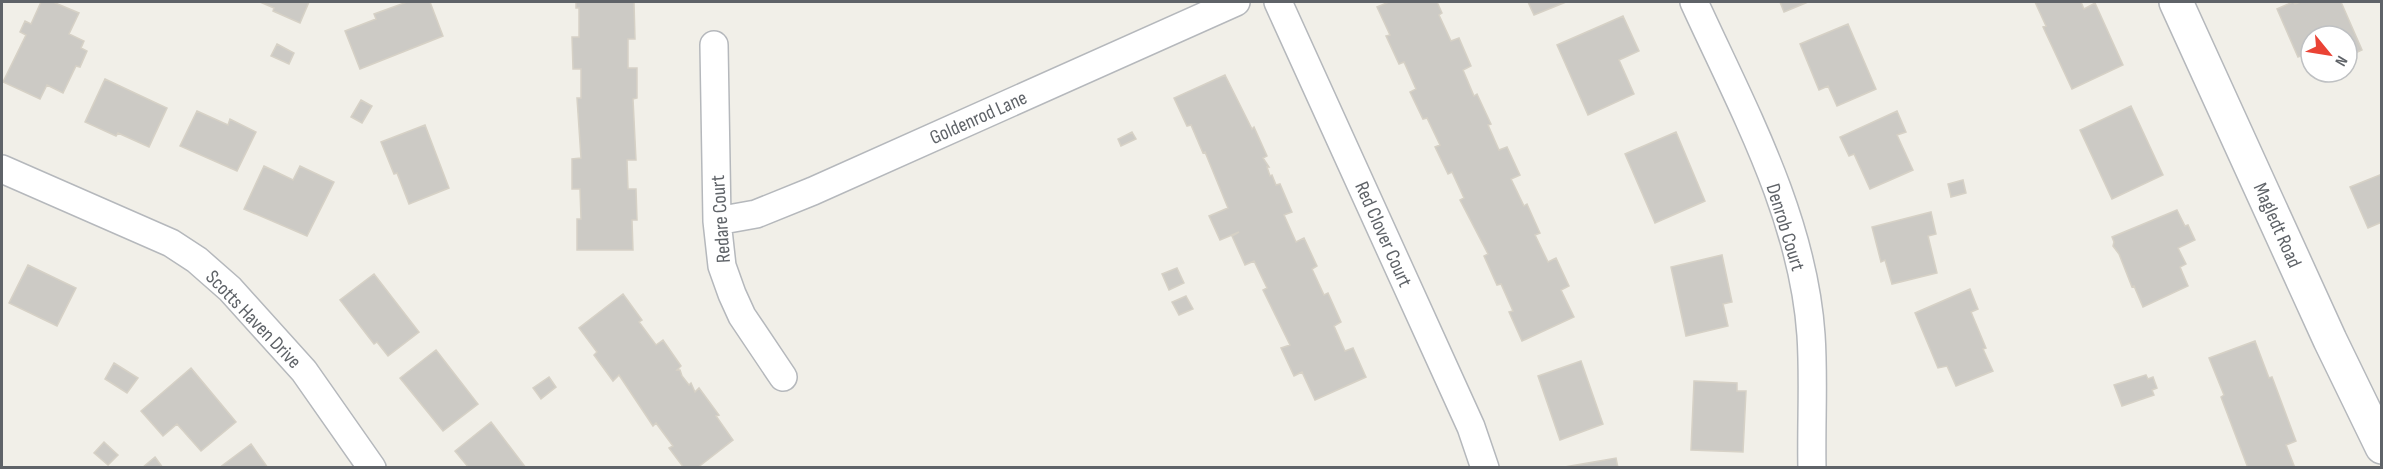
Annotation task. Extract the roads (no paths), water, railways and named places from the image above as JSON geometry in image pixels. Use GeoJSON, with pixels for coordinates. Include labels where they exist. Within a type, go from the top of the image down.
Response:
{"type":"FeatureCollection","features":[{"type":"Feature","properties":{"kind":"street","name":"Goldenrod Lane"},"geometry":{"type":"LineString","coordinates":[[717,221],[756,214],[813,191],[1236,2]]}},
{"type":"Feature","properties":{"kind":"street","name":"Red Clover Court"},"geometry":{"type":"LineString","coordinates":[[1278,2],[1471,427],[1485,468]]}},
{"type":"Feature","properties":{"kind":"street","name":"Denrob Court"},"geometry":{"type":"LineString","coordinates":[[1694,2],[1765,159],[1788,222],[1802,277],[1811,335],[1812,468]]}},
{"type":"Feature","properties":{"kind":"street","name":"Magledt Road"},"geometry":{"type":"LineString","coordinates":[[2176,2],[2330,340],[2382,447]]}},
{"type":"Feature","properties":{"kind":"street","name":"Redare Court"},"geometry":{"type":"LineString","coordinates":[[714,45],[717,221],[722,266],[742,316],[783,376]]}},
{"type":"Feature","properties":{"kind":"street","name":"Scotts Haven Drive"},"geometry":{"type":"LineString","coordinates":[[2,169],[171,243],[197,260],[230,289],[304,371],[372,468]]}}]}
